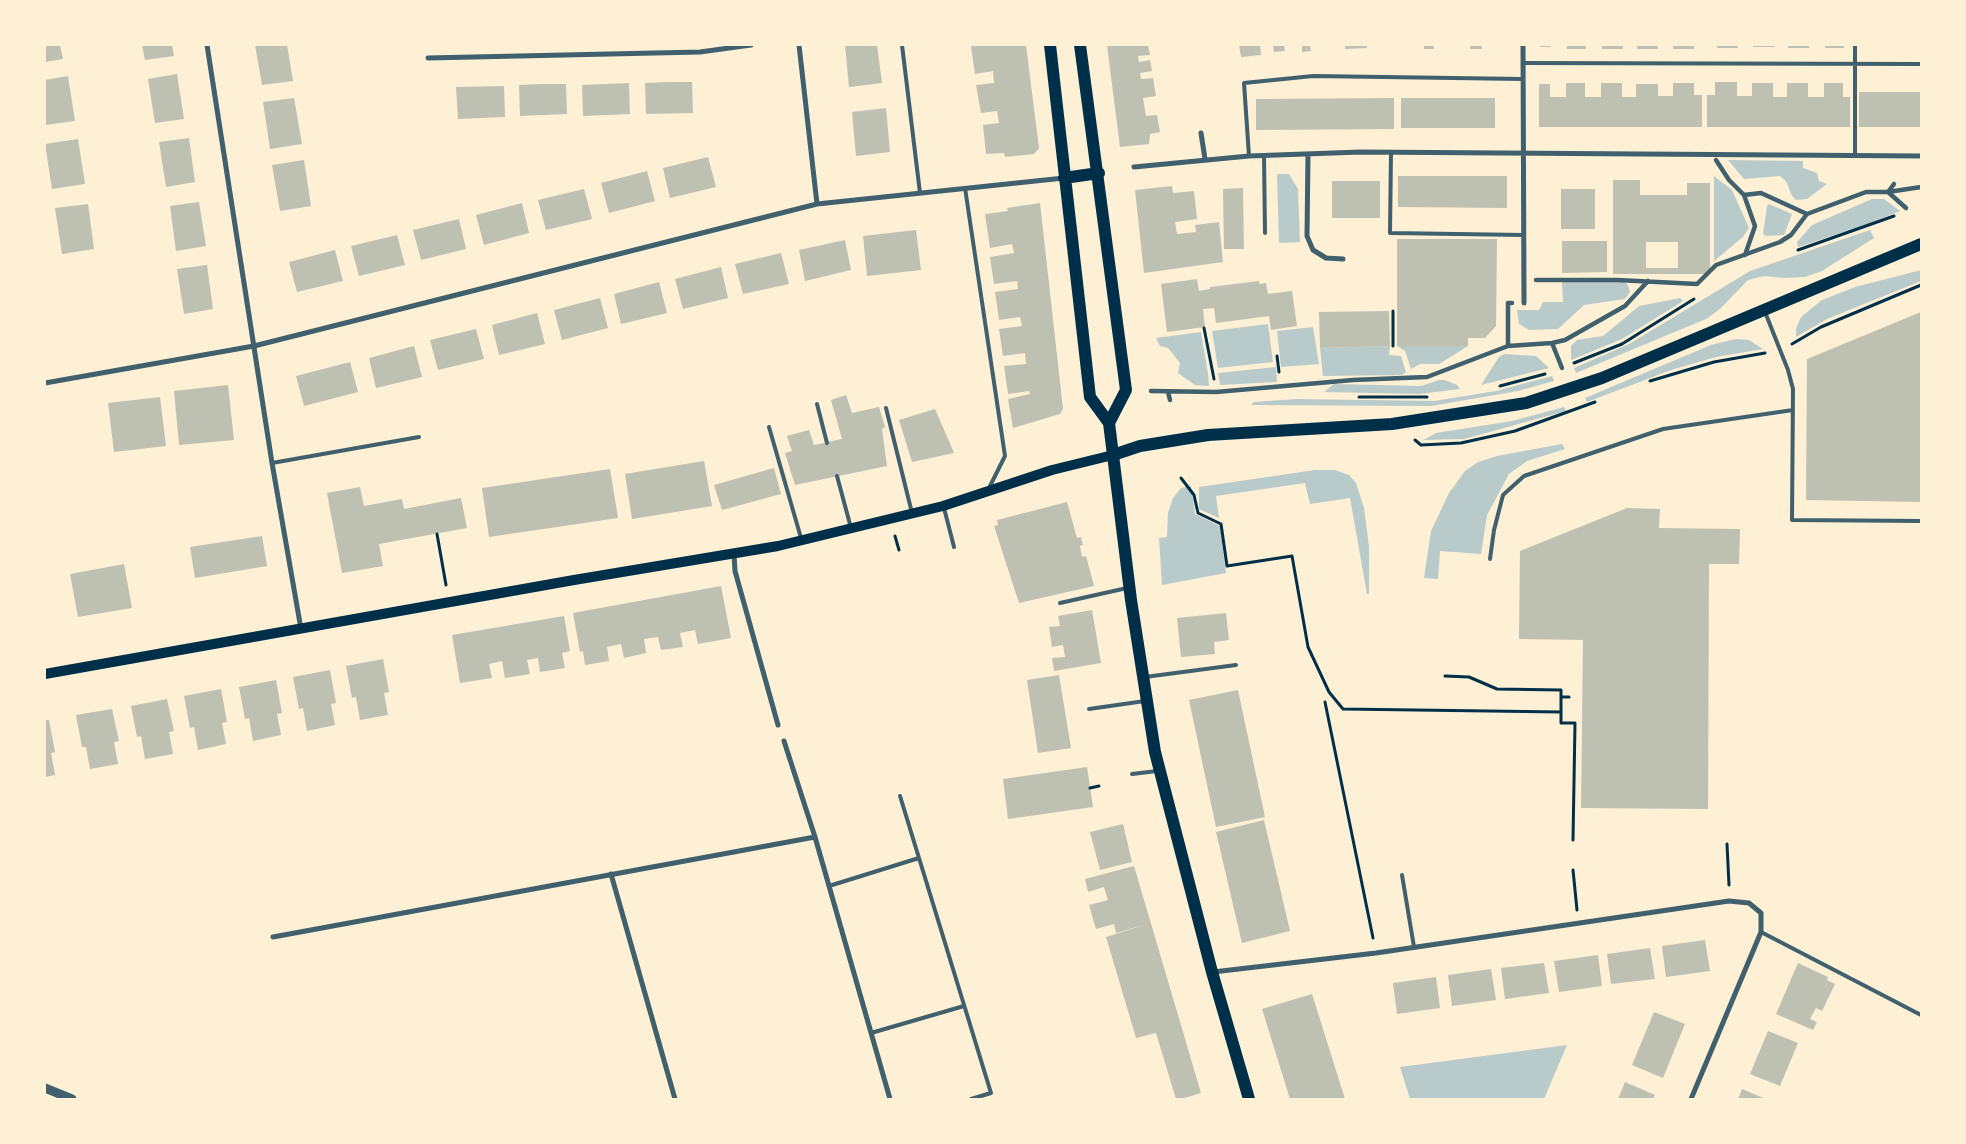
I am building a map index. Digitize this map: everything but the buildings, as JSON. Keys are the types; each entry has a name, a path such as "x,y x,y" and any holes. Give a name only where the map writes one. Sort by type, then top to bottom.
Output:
{"main road":[{"path":"1050,45 1090,397 1109,423 1129,588 1142,677 1159,770 1212,972 1249,1099"},
{"path":"1080,45 1099,173 1126,390 1109,423"},
{"path":"1064,178 1099,173"},
{"path":"45,674 734,555 943,506 1052,470 1113,455 1140,446 1208,434 1392,424 1526,403 1602,378 1921,244"}],"street":[{"path":"207,45 272,463 302,629"},
{"path":"428,58 700,52 750,45"},
{"path":"799,45 817,204"},
{"path":"1523,45 1524,303"},
{"path":"1201,132 1205,159"},
{"path":"1134,167 1248,156 1391,152 1921,156"},
{"path":"1308,154 1307,236 1313,250 1326,258 1343,259"},
{"path":"1716,160 1729,180 1744,195 1755,226 1745,255"},
{"path":"45,383 254,346 817,204 1064,178"},
{"path":"1888,192 1894,184"},
{"path":"1536,280 1648,281 1698,284 1716,265 1780,242 1791,236 1807,214 1866,192 1888,192 1921,187"},
{"path":"1888,192 1906,208"},
{"path":"1744,195 1761,193 1807,214"},
{"path":"1151,391 1216,392 1352,380 1427,377 1508,346 1552,343 1564,340 1625,306 1648,281"},
{"path":"1508,346 1508,303 1512,303"},
{"path":"1552,343 1562,368"},
{"path":"1168,392 1170,400"},
{"path":"734,555 735,571 778,725"},
{"path":"784,741 815,837 890,1099"},
{"path":"273,937 815,837"},
{"path":"611,874 675,1099"},
{"path":"1212,972 1376,953 1729,901 1749,903 1761,913 1763,921 1761,932 1691,1099"},
{"path":"45,1088 72,1099"}],"lane":[{"path":"902,45 920,193"},
{"path":"1855,45 1855,156"},
{"path":"1524,63 1921,64"},
{"path":"1248,156 1244,83 1314,76 1524,78"},
{"path":"1391,152 1390,233 1524,235"},
{"path":"1264,156 1265,233"},
{"path":"965,188 1004,456 987,492"},
{"path":"1764,310 1780,349 1793,389 1792,520 1921,522"},
{"path":"817,404 827,442"},
{"path":"886,408 912,513"},
{"path":"1490,559 1494,530 1503,495 1524,476 1663,429 1793,410"},
{"path":"769,427 802,540"},
{"path":"272,463 419,437"},
{"path":"837,476 851,528"},
{"path":"943,506 954,547"},
{"path":"1060,603 1129,588"},
{"path":"1142,677 1236,665"},
{"path":"1089,710 1147,701"},
{"path":"1132,774 1159,770"},
{"path":"900,796 991,1093 971,1099"},
{"path":"829,886 919,858"},
{"path":"1402,875 1414,947"},
{"path":"1761,932 1921,1015"},
{"path":"871,1033 964,1006"}],"path":[{"path":"1644,383 1707,364 1780,349 1801,339 1821,326 1921,285"},
{"path":"1392,311 1393,346"},
{"path":"1204,328 1216,392"},
{"path":"1392,424 1422,445 1460,443 1515,431 1599,401"},
{"path":"1181,478 1194,495 1198,513 1221,524 1227,566 1292,556 1308,647 1325,686 1343,709 1561,712"},
{"path":"437,534 449,603"},
{"path":"1445,676 1469,677 1496,689 1561,690 1561,723 1575,723 1573,840"},
{"path":"1561,697 1569,697"},
{"path":"1324,702 1376,953"},
{"path":"1090,788 1099,786"},
{"path":"1727,844 1729,901"},
{"path":"1573,870 1580,922"}],"shaded area":[{"path":"1728,160 1803,161 1803,168 1817,173 1819,181 1827,184 1807,199 1796,200 1792,196 1786,181 1780,176 1744,179"},
{"path":"1277,174 1289,174 1298,189 1300,242 1279,243"},
{"path":"1714,176 1732,190 1749,228 1743,237 1714,261"},
{"path":"1872,199 1884,199 1900,211 1865,225 1798,247 1797,242 1812,225"},
{"path":"1769,204 1792,214 1784,235 1766,236 1763,234 1767,206"},
{"path":"1870,230 1874,238 1822,271 1805,277 1784,278 1764,276 1748,280 1720,309 1706,319 1576,373 1574,368 1629,344 1750,271"},
{"path":"1921,270 1921,281 1827,319 1796,337 1796,329 1801,317 1822,300 1855,287"},
{"path":"1562,282 1624,282 1628,285 1630,292 1625,299 1584,305 1558,329 1529,330 1519,324 1517,310 1539,310 1543,302 1563,302"},
{"path":"1680,298 1683,301 1622,339 1571,360 1571,346 1577,340 1603,336 1639,306"},
{"path":"1268,324 1273,362 1218,368 1212,331"},
{"path":"1313,327 1319,364 1281,367 1277,331"},
{"path":"1201,332 1209,386 1195,385 1178,373 1180,363 1168,348 1160,346 1156,338"},
{"path":"1735,339 1749,340 1763,349 1716,357 1671,370 1587,402 1585,398 1711,345"},
{"path":"1390,346 1389,355 1401,356 1406,372 1402,375 1323,376 1320,348"},
{"path":"1397,346 1468,346 1439,364 1420,364 1411,369 1405,351"},
{"path":"1504,354 1536,356 1549,368 1481,385 1499,357"},
{"path":"1276,367 1277,382 1220,385 1218,373"},
{"path":"1552,376 1554,381 1518,391 1431,406 1251,405 1254,402 1296,399 1434,401 1496,391"},
{"path":"1445,380 1457,385 1460,389 1419,394 1324,392 1334,384 1421,386"},
{"path":"1564,407 1566,411 1464,439 1423,440 1436,433 1512,421"},
{"path":"1562,444 1565,449 1527,461 1509,474 1487,515 1481,554 1440,551 1438,579 1424,578 1431,531 1449,493 1465,471 1478,462 1497,456"},
{"path":"1315,470 1335,470 1349,475 1356,483 1364,508 1369,546 1369,594 1367,594 1350,498 1310,504 1305,483 1216,496 1219,518 1199,509 1199,487"},
{"path":"1191,486 1195,514 1220,526 1226,573 1162,585 1159,538 1167,537 1168,513 1173,498 1181,488"},
{"path":"1567,1045 1544,1099 1410,1099 1400,1067"}]}
